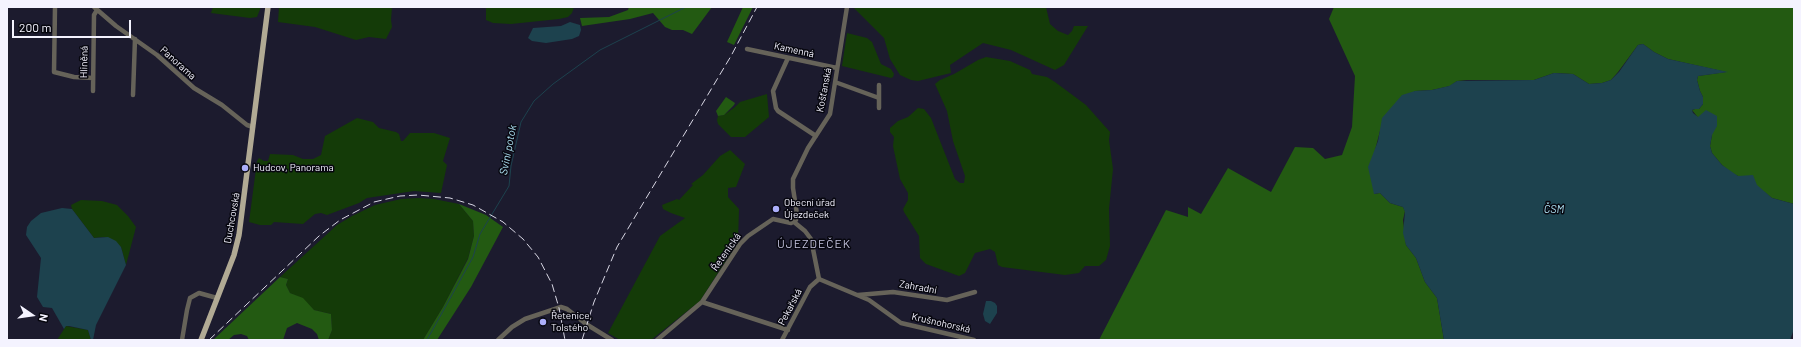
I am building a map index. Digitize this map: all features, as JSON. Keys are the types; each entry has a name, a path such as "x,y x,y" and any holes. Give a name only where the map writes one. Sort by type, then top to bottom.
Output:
{"main road":[{"name":"Duchcovská","path":"201,340 234,255 240,235 268,7"}],"street":[{"path":"55,7 54,72 74,78 93,78"},
{"name":"Košťanská","path":"794,222 797,214 793,188 794,176 830,114 847,7"},
{"name":"Hliněná","path":"93,91 95,8"},
{"name":"Panorama","path":"95,8 160,58 194,88 222,105 247,125 253,127"},
{"path":"133,95 135,39"},
{"name":"Kamenná","path":"747,49 837,68"},
{"path":"788,58 773,91 776,108 778,111 816,136"},
{"path":"835,82 879,98"},
{"path":"878,85 879,108"},
{"name":"Řetenická","path":"657,340 702,302 742,242 772,219 777,219 791,224 794,222"},
{"path":"794,222 806,231 812,239 819,279"},
{"name":"Krušnohorská","path":"819,279 869,300 901,323 974,340"},
{"name":"Pekařská","path":"782,340 810,287 819,279"},
{"name":"Zahradní","path":"858,295 893,292 947,300 975,292"},
{"path":"182,340 186,310 190,298 199,293 217,298"},
{"path":"702,302 788,330"},
{"path":"498,340 512,327 525,319 563,307 586,324 612,340"}],"green space":[{"path":"213,7 261,7 257,17 250,18 211,13"},
{"path":"279,7 392,7 392,27 386,39 369,37 356,40 315,27 278,22"},
{"path":"486,7 574,7 572,13 568,17 511,24 493,23 486,20"},
{"path":"629,7 712,7 692,34 683,30 672,30 665,27 653,13 630,19 582,26 580,18 609,17 628,10"},
{"path":"743,7 753,7 734,45 727,42"},
{"path":"853,7 1046,7 1050,24 1058,31 1068,35 1074,26 1088,26 1064,65 1055,70 1011,50 983,43 950,65 951,73 918,81 911,80 900,75 890,59 884,38"},
{"path":"1334,7 1794,7 1794,204 1772,198 1744,176 1738,176 1732,173 1722,165 1712,153 1710,146 1712,135 1692,110 1699,109 1703,104 1703,97 1697,80 1698,76 1726,72 1668,59 1654,52 1643,44 1638,45 1611,80 1602,83 1589,84 1573,74 1554,73 1534,80 1457,81 1450,86 1432,90 1415,91 1380,131 1374,154 1374,194 1380,193 1390,203 1403,207 1405,211 1403,220 1406,245 1416,258 1425,282 1437,298 1444,340 1099,340 1166,210 1188,217 1188,207 1201,214 1228,168 1271,192 1295,147 1313,148 1325,159 1342,155 1352,127 1355,76 1329,19"},
{"path":"847,33 867,38 872,42 881,64 891,69 894,74 893,77 891,78 842,66"},
{"path":"986,57 1010,61 1030,70 1032,74 1047,77 1086,105 1110,132 1109,140 1113,169 1109,209 1110,246 1106,260 1099,266 1085,266 1079,273 1065,275 1002,267 998,265 995,252 990,249 975,253 965,273 959,276 926,264 920,258 919,236 903,209 908,200 908,193 900,179 893,146 894,137 890,132 890,128 898,121 908,117 918,108 924,109 931,118 955,179 960,183 964,183 965,176 953,141 947,111 935,84"},
{"path":"767,94 769,117 745,137 731,137 718,124 718,116 724,115 740,102"},
{"path":"726,97 735,103 724,115 718,116 716,111"},
{"path":"357,118 373,122 379,128 396,132 399,134 401,141 403,141 410,133 434,133 450,138 443,161 447,165 441,193 414,191 367,198 359,203 327,215 321,213 315,214 303,224 274,222 271,225 260,225 249,222 257,161 259,158 264,161 268,161 270,154 293,155 303,159 313,159 321,155 325,136"},
{"path":"730,150 745,164 736,187 728,188 728,197 739,209 738,242 700,301 651,340 620,340 608,333 660,236 685,218 663,209 662,205 677,199 679,200 693,185 691,184 703,175 720,156"},
{"path":"401,199 434,199 459,204 473,221 474,236 468,258 443,307 423,340 328,340 332,330 331,314 314,310 299,297 290,293 286,285 288,279 280,277 337,225 352,216 375,205"},
{"path":"81,200 102,201 117,205 136,227 126,265 121,247 104,237 94,238 72,209 71,205"},
{"path":"459,204 486,215 503,227 471,287 437,340 423,340 443,307 468,259 474,236 473,221"},
{"path":"280,277 288,279 286,285 290,293 303,298 314,310 331,314 332,330 328,340 319,340 317,334 312,329 297,323 287,328 283,340 249,340 247,336 241,334 234,335 228,340 213,340"},
{"path":"66,326 88,330 91,340 57,340"}],"water":[{"path":"570,22 580,25 581,30 579,36 572,39 546,43 532,41 528,38 533,28 561,26"},
{"name":"ČSM","path":"1643,44 1654,52 1668,59 1728,72 1698,76 1697,80 1703,97 1703,104 1699,109 1692,110 1693,113 1698,117 1706,110 1717,116 1717,126 1712,135 1710,146 1712,153 1722,165 1738,176 1753,175 1757,185 1772,198 1794,204 1794,329 1790,340 1444,340 1437,298 1425,282 1416,258 1406,245 1403,233 1405,212 1403,207 1390,203 1380,193 1374,194 1368,167 1378,141 1382,118 1402,95 1415,91 1432,90 1449,86 1457,81 1534,80 1554,73 1573,74 1589,84 1602,83 1611,80 1619,72 1638,45"},
{"path":"62,208 72,209 94,238 108,237 116,241 121,247 126,265 96,325 93,340 91,340 88,330 69,326 66,326 64,329 52,308 43,307 37,297 41,258 26,235 27,227 31,221 41,213"},
{"path":"986,301 991,301 997,306 997,313 990,324 985,321 983,314"}],"waterway":[{"name":"Sviní potok","path":"427,340 473,257 480,234 509,186 511,166 521,122 534,101 553,84 600,50 686,7"}],"railway":[{"path":"582,340 594,302 617,247 731,56 757,7"},
{"path":"209,340 319,236 340,220 374,202 400,196 418,195 450,198 473,205 503,222 523,239 538,257 552,284 559,308 565,340"}],"place":[{"name":"Hudcov, Panorama","path":"245,168"},
{"name":"Obecní úřad Újezdeček","path":"776,209"},
{"name":"Řetenice, Tolstého","path":"543,322"}],"district":[{"name":"ÚJEZDEČEK","path":"814,244"}]}
